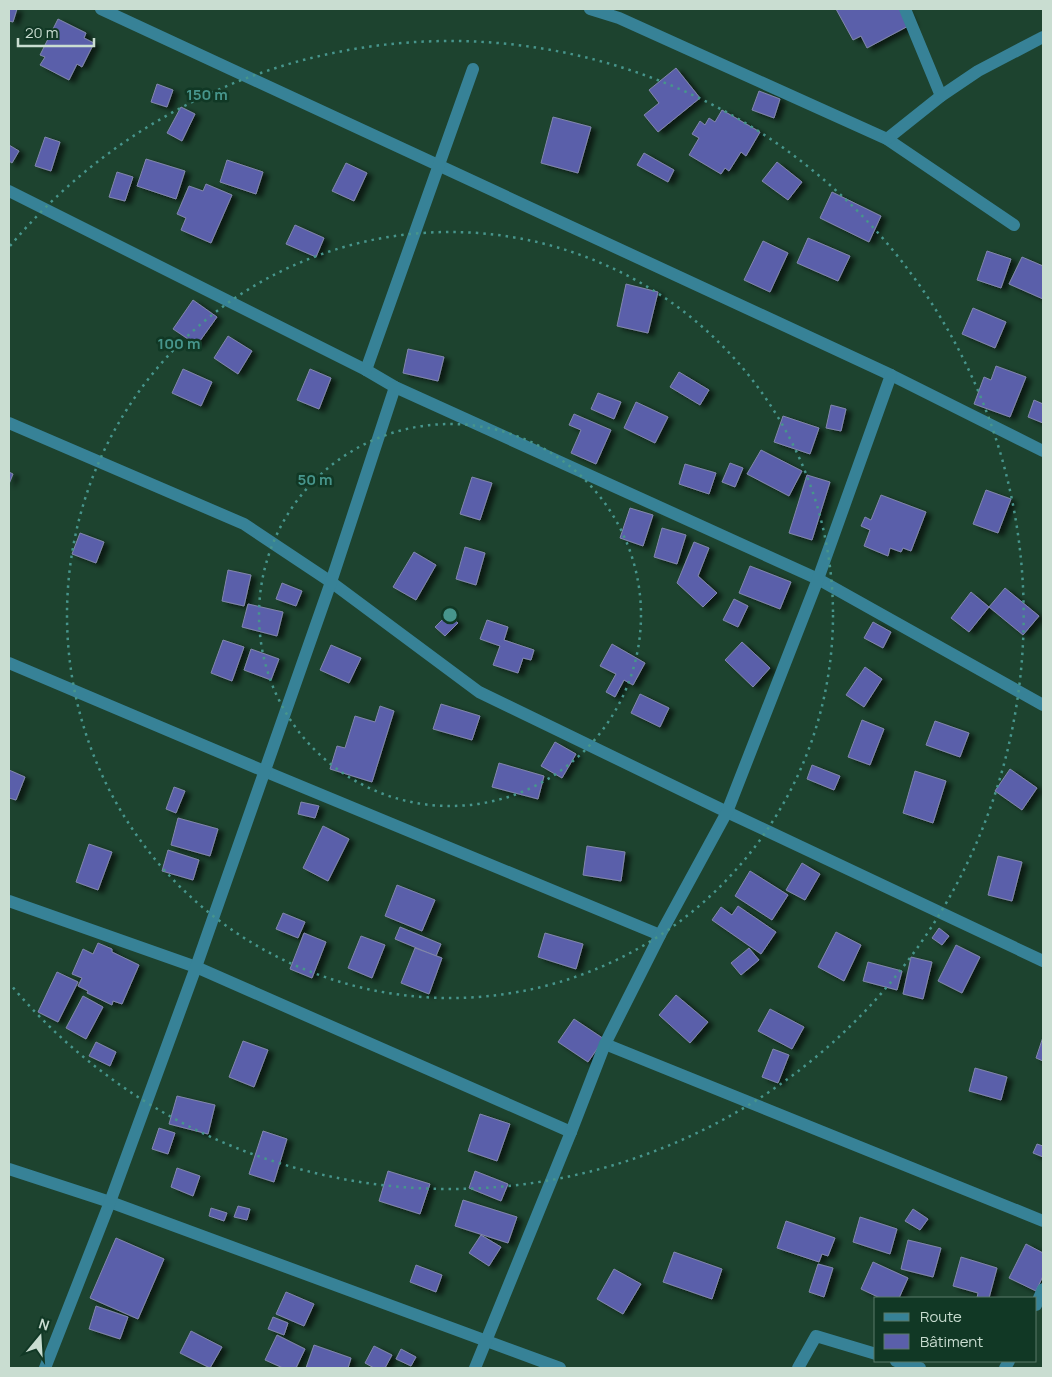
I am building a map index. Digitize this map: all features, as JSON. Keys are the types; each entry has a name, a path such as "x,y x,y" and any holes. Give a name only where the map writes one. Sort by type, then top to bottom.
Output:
{"street":[{"path":"101,9 891,375 1043,451"},
{"path":"590,9 619,18 887,138 1014,225"},
{"path":"904,9 941,96"},
{"path":"887,138 941,96 978,71 1043,37"},
{"path":"366,370 474,69"},
{"path":"9,191 395,386 818,579 1043,705"},
{"path":"475,1368 605,1044 660,935 727,812 818,579 891,375"},
{"path":"45,1368 110,1202 196,967 331,582 395,386"},
{"path":"9,423 244,524 331,582 479,692 727,812 1043,961"},
{"path":"9,663 660,935"},
{"path":"9,902 196,967 571,1132"},
{"path":"605,1044 1043,1221"},
{"path":"9,1169 110,1202 560,1368"},
{"path":"1037,1303 1043,1289"},
{"path":"798,1368 816,1336 874,1353"},
{"path":"899,1362 920,1368"}],"building":[{"path":"9,9 17,9 13,22 9,21"},
{"path":"836,9 904,9 912,24 867,48 861,36 853,40"},
{"path":"58,19 86,33 84,38 94,43 82,67 77,64 69,80 40,65 45,57 40,55"},
{"path":"676,68 700,98 658,132 644,115 659,103 649,90"},
{"path":"157,84 173,90 167,107 151,102"},
{"path":"759,91 780,99 774,118 752,110"},
{"path":"181,107 195,114 182,141 167,133"},
{"path":"722,110 760,132 746,156 741,152 729,171 725,168 721,174 689,155 699,138 692,134 700,121 705,125 709,118 715,122"},
{"path":"553,117 591,127 578,173 541,163"},
{"path":"45,137 60,142 51,171 35,166"},
{"path":"9,145 19,151 12,163 9,161"},
{"path":"644,153 674,170 668,182 637,165"},
{"path":"146,159 185,171 176,199 137,186"},
{"path":"227,160 263,172 256,194 220,182"},
{"path":"777,162 802,182 788,200 762,181"},
{"path":"346,163 367,173 354,201 332,191"},
{"path":"117,172 133,177 125,201 109,197"},
{"path":"206,184 232,195 211,243 181,230 186,218 177,214 189,186 203,191"},
{"path":"832,192 881,216 869,242 820,218"},
{"path":"295,225 324,238 316,257 286,244"},
{"path":"808,238 850,256 838,281 797,263"},
{"path":"763,241 788,253 770,292 744,280"},
{"path":"987,251 1011,259 1001,288 977,280"},
{"path":"1022,257 1043,266 1043,299 1009,284"},
{"path":"626,284 658,292 648,333 617,326"},
{"path":"193,300 217,317 197,345 173,329"},
{"path":"973,308 1006,322 995,348 962,334"},
{"path":"228,336 252,351 238,374 214,358"},
{"path":"408,349 444,357 438,381 403,373"},
{"path":"996,366 1026,377 1010,417 974,404 984,377 991,380"},
{"path":"183,369 212,382 201,406 172,393"},
{"path":"310,369 331,378 319,409 297,400"},
{"path":"679,372 709,390 700,405 670,387"},
{"path":"598,393 621,402 614,419 591,409"},
{"path":"1034,400 1043,404 1043,423 1028,417"},
{"path":"636,402 668,417 655,443 624,428"},
{"path":"831,405 846,409 841,431 826,428"},
{"path":"574,414 611,430 596,464 571,453 581,430 569,425"},
{"path":"783,416 819,428 810,454 774,442"},
{"path":"761,450 802,471 789,496 747,474"},
{"path":"730,463 743,468 735,487 722,482"},
{"path":"685,464 716,473 709,494 679,484"},
{"path":"9,472 13,474 9,484"},
{"path":"807,475 830,482 812,540 789,533"},
{"path":"472,477 492,483 480,520 460,514"},
{"path":"986,490 1011,499 998,533 973,524"},
{"path":"881,495 926,512 911,551 903,548 901,552 890,548 888,556 864,546 870,530 861,526 865,517 871,520"},
{"path":"630,508 653,515 643,546 620,538"},
{"path":"662,528 686,535 677,564 654,557"},
{"path":"80,533 104,542 96,563 72,554"},
{"path":"694,542 709,548 698,576 717,593 703,607 677,583"},
{"path":"465,547 485,553 476,585 456,579"},
{"path":"414,552 436,565 416,600 393,587"},
{"path":"750,566 791,582 780,609 739,593"},
{"path":"228,570 251,575 244,606 222,601"},
{"path":"282,583 302,591 296,606 276,599"},
{"path":"1005,588 1039,616 1023,635 989,607"},
{"path":"971,592 989,607 969,632 951,618"},
{"path":"734,599 748,606 738,627 723,620"},
{"path":"248,604 283,612 277,636 242,627"},
{"path":"448,614 458,623 445,636 435,627"},
{"path":"487,620 508,627 504,640 534,650 531,660 523,658 518,673 493,665 500,646 480,639"},
{"path":"873,622 891,632 883,648 864,638"},
{"path":"223,640 244,647 232,681 211,673"},
{"path":"742,642 770,668 753,687 725,660"},
{"path":"612,644 645,663 633,685 624,680 615,697 606,692 616,674 600,666"},
{"path":"331,645 361,658 349,683 320,670"},
{"path":"251,649 279,659 271,680 244,670"},
{"path":"865,667 882,679 864,707 846,695"},
{"path":"640,694 669,708 660,727 631,713"},
{"path":"441,704 480,716 472,740 433,729"},
{"path":"380,706 394,711 372,782 330,769 337,746 345,748 355,716 375,722"},
{"path":"862,720 884,729 870,765 848,757"},
{"path":"935,721 969,733 960,757 926,745"},
{"path":"555,742 576,754 562,778 541,766"},
{"path":"499,763 544,776 538,799 492,787"},
{"path":"812,765 840,776 834,790 807,779"},
{"path":"1010,769 1037,788 1022,810 995,791"},
{"path":"9,770 25,777 16,800 9,798"},
{"path":"915,771 946,781 933,823 903,813"},
{"path":"174,787 185,791 176,813 166,809"},
{"path":"301,802 319,806 315,818 298,814"},
{"path":"178,818 218,829 210,856 171,845"},
{"path":"323,826 349,839 328,881 303,868"},
{"path":"89,844 112,852 98,890 76,882"},
{"path":"587,846 625,852 621,881 583,875"},
{"path":"168,850 199,860 193,880 162,871"},
{"path":"998,856 1022,862 1012,901 988,895"},
{"path":"802,863 820,874 805,900 786,890"},
{"path":"750,871 788,895 772,920 735,896"},
{"path":"397,885 435,900 422,931 385,916"},
{"path":"738,906 776,932 761,954 712,920 721,907 732,915"},
{"path":"283,913 305,922 298,938 276,929"},
{"path":"400,927 441,944 436,956 395,939"},
{"path":"939,928 949,936 942,945 932,938"},
{"path":"836,932 861,945 844,981 818,967"},
{"path":"304,933 326,942 312,978 290,969"},
{"path":"545,933 583,944 576,969 538,957"},
{"path":"361,936 385,945 372,978 348,968"},
{"path":"98,943 139,965 122,1004 113,1001 112,1005 87,993 88,991 78,986 82,978 72,974 83,949 93,954"},
{"path":"956,945 980,957 962,993 938,981"},
{"path":"415,948 442,958 429,994 401,983"},
{"path":"749,948 759,960 741,975 731,963"},
{"path":"911,957 932,962 923,999 903,994"},
{"path":"868,962 902,971 897,990 863,981"},
{"path":"57,972 78,982 58,1022 38,1012"},
{"path":"676,995 708,1022 690,1043 659,1015"},
{"path":"83,996 103,1007 86,1039 66,1028"},
{"path":"770,1009 804,1027 792,1049 758,1031"},
{"path":"574,1019 604,1039 588,1062 558,1042"},
{"path":"1043,1037 1043,1061 1036,1058"},
{"path":"243,1041 268,1050 254,1087 229,1077"},
{"path":"96,1042 116,1052 110,1066 89,1056"},
{"path":"773,1049 789,1055 778,1083 762,1077"},
{"path":"975,1068 1007,1077 1001,1100 969,1091"},
{"path":"177,1096 215,1105 208,1134 169,1124"},
{"path":"480,1114 510,1124 497,1161 468,1151"},
{"path":"159,1128 175,1133 168,1154 152,1149"},
{"path":"263,1131 287,1139 274,1182 249,1174"},
{"path":"1037,1144 1043,1146 1043,1157 1033,1153"},
{"path":"177,1168 200,1176 193,1196 171,1187"},
{"path":"388,1171 430,1184 420,1214 379,1201"},
{"path":"475,1171 508,1184 501,1201 469,1188"},
{"path":"463,1200 517,1217 508,1243 455,1226"},
{"path":"238,1206 250,1209 247,1220 234,1217"},
{"path":"211,1208 227,1213 224,1221 209,1216"},
{"path":"913,1209 928,1219 920,1230 905,1221"},
{"path":"860,1217 897,1229 890,1254 853,1242"},
{"path":"786,1221 835,1238 828,1256 822,1254 819,1262 777,1248"},
{"path":"481,1235 501,1247 489,1266 469,1253"},
{"path":"116,1238 164,1259 138,1319 90,1298"},
{"path":"908,1240 941,1248 933,1277 901,1269"},
{"path":"1026,1244 1043,1253 1043,1276 1036,1291 1009,1278"},
{"path":"674,1252 722,1269 712,1299 663,1282"},
{"path":"961,1257 997,1268 989,1297 977,1297 978,1293 953,1286"},
{"path":"873,1262 908,1278 899,1297 878,1297 861,1289"},
{"path":"818,1264 833,1268 824,1297 809,1292"},
{"path":"416,1265 442,1275 436,1292 410,1282"},
{"path":"614,1269 641,1284 623,1314 597,1299"},
{"path":"286,1292 314,1304 304,1326 276,1314"},
{"path":"96,1306 128,1317 120,1339 89,1329"},
{"path":"273,1317 288,1323 284,1335 268,1329"},
{"path":"191,1331 222,1347 210,1368 180,1353"},
{"path":"277,1335 305,1349 296,1368 283,1368 265,1360"},
{"path":"314,1345 351,1358 348,1368 306,1368"},
{"path":"374,1346 392,1355 385,1368 374,1368 365,1363"},
{"path":"401,1349 416,1357 411,1366 396,1359"}]}
